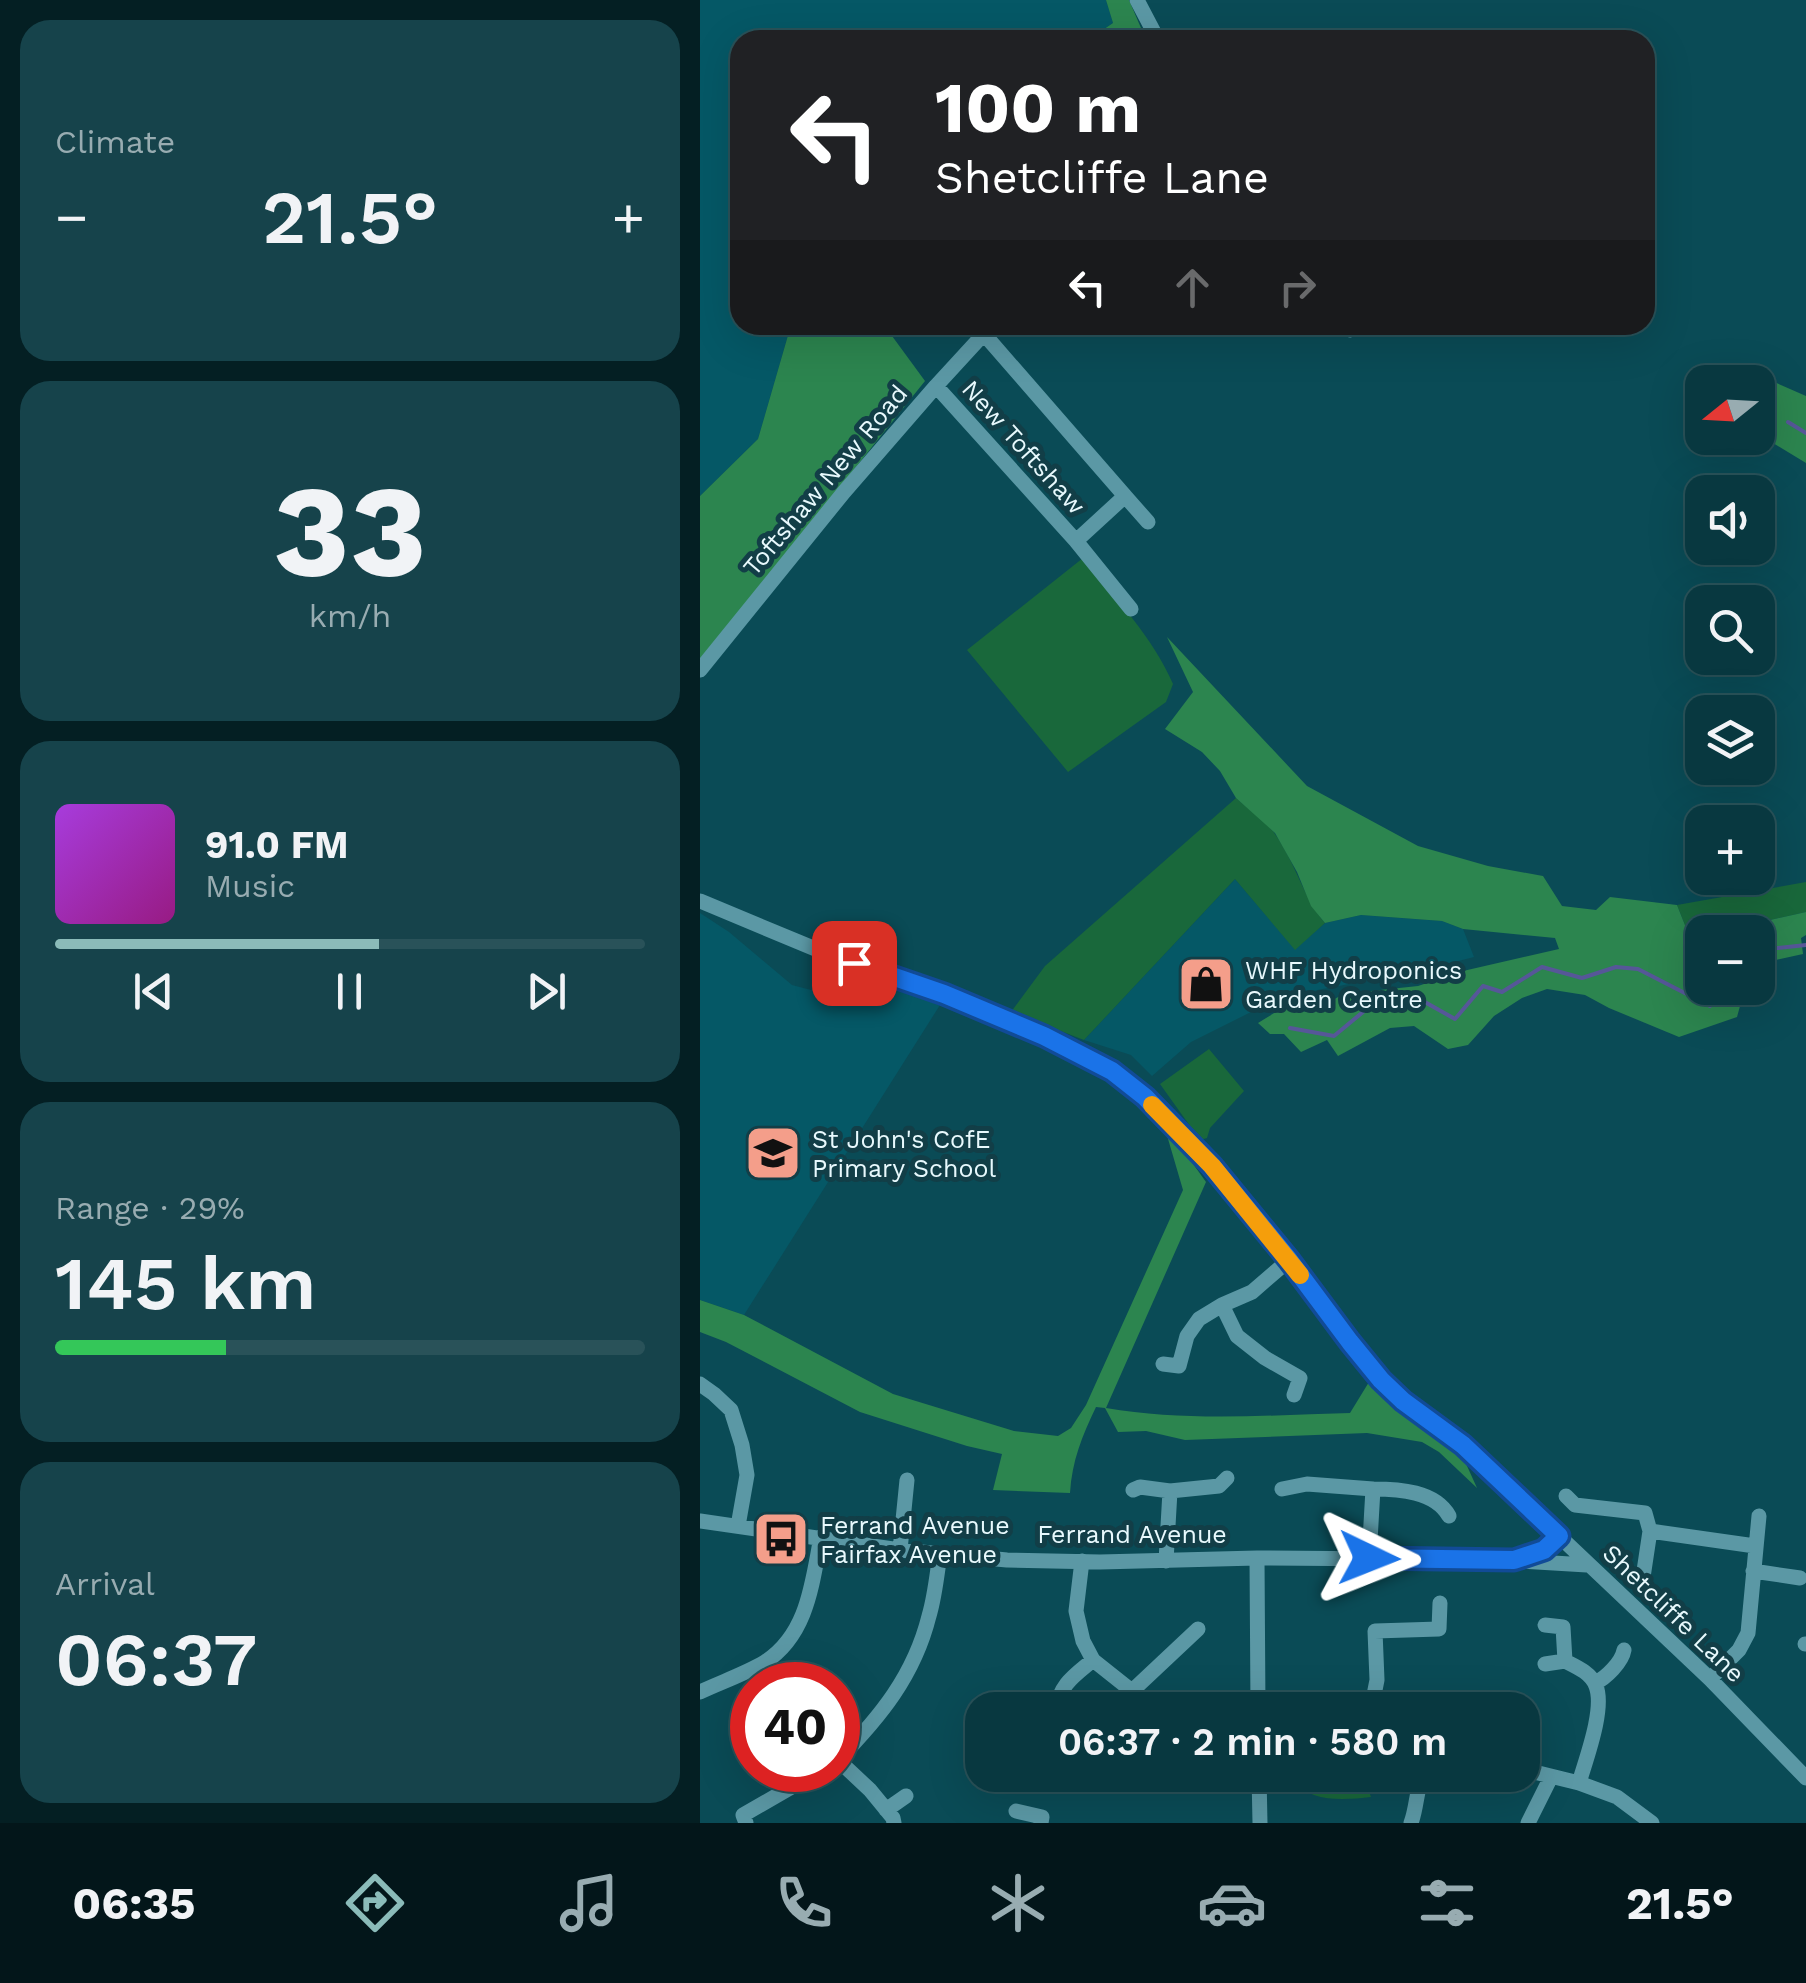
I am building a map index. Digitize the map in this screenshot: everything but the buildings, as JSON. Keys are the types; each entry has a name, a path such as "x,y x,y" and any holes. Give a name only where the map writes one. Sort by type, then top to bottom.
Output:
{"street":[{"path":"1137,0 1153,30"},
{"name":"Toftshaw New Road","path":"700,670 844,492 983,335"},
{"name":"New Toftshaw","path":"992,335 1148,522"},
{"name":"New Toftshaw","path":"936,386 1132,609"},
{"name":"New Toftshaw","path":"1076,541 1125,496"},
{"name":"Shetcliffe Lane","path":"700,901 1044,1036 1112,1071 1145,1097 1212,1166 1381,1380 1463,1445 1710,1679 1806,1778"},
{"path":"1163,1364 1179,1366 1187,1336 1199,1319 1252,1292 1289,1260"},
{"path":"1222,1305 1237,1336 1264,1358 1305,1372 1294,1396"},
{"path":"700,1384 731,1410 742,1445 747,1475 738,1526"},
{"path":"900,1550 907,1480"},
{"path":"1282,1489 1308,1480 1414,1493 1448,1506"},
{"path":"1136,1486 1170,1491 1225,1487"},
{"path":"1369,1558 1373,1488"},
{"path":"1166,1560 1170,1491"},
{"path":"1566,1496 1576,1505 1646,1508 1650,1531 1642,1584 1665,1606"},
{"path":"1710,1679 1739,1650 1748,1633 1759,1516"},
{"name":"Ferrand Avenue","path":"700,1521 900,1550 1007,1560 1514,1560 1544,1550 1559,1536"},
{"path":"1650,1531 1755,1546"},
{"path":"700,1692 765,1662 787,1643 808,1607 821,1537"},
{"path":"860,1737 901,1687 929,1617 940,1554"},
{"path":"1256,1558 1258,1692"},
{"path":"1514,1560 1587,1565"},
{"path":"1082,1561 1076,1611 1083,1640 1093,1660 1132,1692 1198,1629"},
{"path":"1753,1571 1800,1578"},
{"path":"1355,1630 1444,1632 1440,1603"},
{"path":"1544,1625 1566,1624 1565,1661"},
{"path":"1375,1631 1375,1692"},
{"path":"1595,1683 1626,1654"},
{"path":"1060,1692 1093,1660"},
{"path":"1545,1664 1565,1661 1580,1668 1595,1683 1596,1720 1580,1782"},
{"path":"1540,1774 1580,1782 1617,1798 1652,1823"},
{"path":"1528,1823 1551,1777"},
{"path":"860,1781 890,1817 906,1796"},
{"path":"734,1798 744,1819 786,1792"},
{"path":"1259,1792 1260,1823"},
{"path":"1411,1823 1416,1792"},
{"path":"1016,1811 1060,1823"}],"shaded area":[{"path":"700,0 1106,0 1113,23 1103,30 730,30 730,335 788,335 758,439 700,496"},
{"name":"WHF Hydroponics Garden Centre","path":"1235,879 1295,949 1325,923 1361,915 1442,921 1463,929 1474,957 1307,992 1303,986 1191,1042 1152,1076 1131,1055 1084,1040"},
{"name":"St John's CofE Primary School","path":"700,913 792,985 811,990 842,967 940,1005 744,1315 700,1300"}],"green space":[{"path":"1106,0 1129,0 1141,28 1103,30 1113,23"},
{"path":"788,335 891,335 925,381 700,661 700,496 758,439"},
{"path":"1775,382 1806,396 1806,463 1775,444"},
{"path":"1083,558 1144,634 1173,684 1166,702 1068,772 967,650"},
{"path":"1167,637 1307,786 1418,846 1488,866 1543,876 1562,906 1596,910 1610,897 1677,905 1685,925 1685,1005 1740,1005 1737,1017 1679,1037 1585,995 1547,989 1522,998 1494,1016 1468,1045 1448,1049 1414,1026 1390,1028 1338,1056 1327,1040 1301,1052 1284,1034 1270,1034 1258,1023 1284,1007 1312,1013 1343,994 1418,986 1463,971 1559,949 1555,938 1463,929 1442,921 1361,915 1325,923 1311,906 1275,833 1236,798 1220,771 1202,752 1165,729 1193,692"},
{"path":"1236,798 1273,832 1325,923 1295,950 1235,879 1084,1040 1011,1012 1045,966"},
{"path":"1806,882 1806,912 1775,919 1775,915 1685,915 1685,925 1677,905 1733,895 1775,895 1775,888"},
{"path":"1806,912 1806,935 1801,938 1803,954 1775,960 1775,919"},
{"path":"1209,1049 1244,1091 1210,1128 1207,1138 1200,1140 1160,1084"},
{"path":"1166,1132 1206,1182 1106,1408 1197,1416 1350,1413 1369,1382 1463,1457 1477,1488 1439,1452 1422,1442 1367,1433 1185,1440 1146,1431 1118,1432 1105,1408 1096,1407 1078,1449 1070,1493 993,1490 1002,1454 860,1412 700,1332 700,1300 744,1315 893,1394 1014,1431 1058,1436 1071,1428 1086,1405 1183,1190"},
{"path":"1308,1792 1369,1792 1371,1797 1342,1799"}],"waterway":[{"path":"1788,422 1806,433"},
{"path":"1775,948 1806,945"},
{"path":"1290,1028 1334,1036 1369,1007 1423,1001 1455,1019 1483,986 1502,992 1542,967 1582,978 1616,967 1638,969 1685,993"}],"slow traffic":[{"path":"1152,1105 1212,1166 1300,1275"}],"place":[{"name":"WHF Hydroponics Garden Centre","path":"1206,984"},
{"name":"St John's CofE Primary School","path":"773,1153"},
{"name":"Ferrand Avenue Fairfax Avenue","path":"781,1539"}],"route":[{"path":"854,963 944,994 1044,1036 1112,1071 1145,1097 1212,1166 1381,1380 1463,1445 1559,1536 1544,1550 1514,1560 1369,1558"}]}
